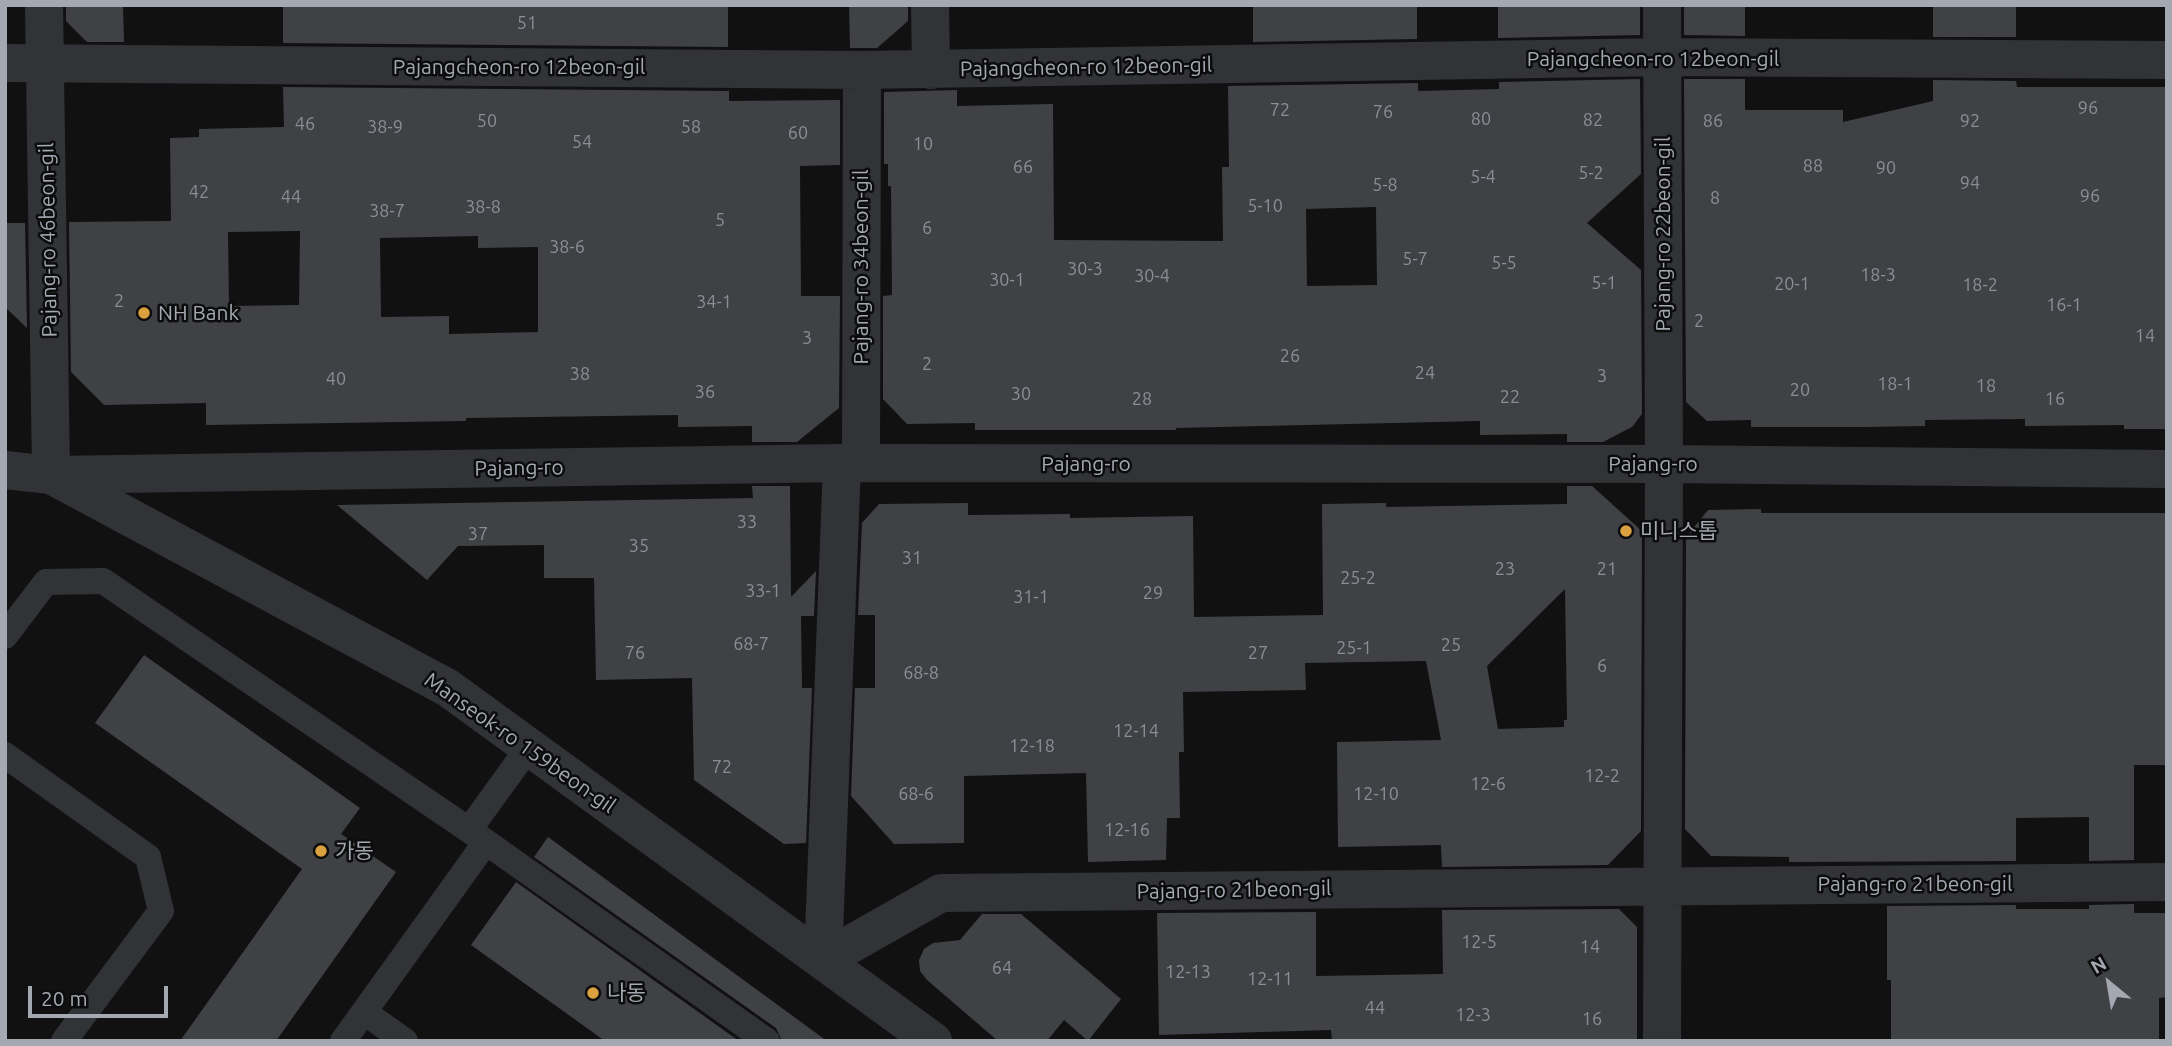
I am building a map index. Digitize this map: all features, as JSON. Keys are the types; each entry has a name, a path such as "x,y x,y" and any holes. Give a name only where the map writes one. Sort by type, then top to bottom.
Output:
{"street":[{"name":"Pajang-ro 46beon-gil","path":"44,5 51,475"},
{"path":"930,5 932,69"},
{"name":"Pajang-ro 22beon-gil","path":"1662,5 1664,464"},
{"name":"Pajangcheon-ro 12beon-gil","path":"5,63 862,70 1662,57 2167,60"},
{"name":"Pajang-ro 34beon-gil","path":"852,463 862,70"},
{"path":"822,960 852,463"},
{"name":"Pajang-ro","path":"5,470 51,475 852,463 1664,464 2167,469"},
{"path":"1662,1041 1664,464"},
{"name":"Manseok-ro 159beon-gil","path":"51,475 448,688 933,1041"},
{"name":"Pajang-ro 21beon-gil","path":"822,960 941,893 2167,882"}],"lane":[{"path":"5,636 46,582 103,581 478,836 767,1041"},
{"path":"343,1041 478,836 529,747"},
{"path":"5,755 148,857 161,911 64,1041"},
{"path":"364,1012 405,1041"}],"building":[{"path":"66,5 123,5 124,42 87,42 66,21"},
{"path":"283,5 728,5 728,47 283,43"},
{"path":"849,5 908,5 908,21 877,48 850,48"},
{"path":"1253,5 1417,5 1417,39 1253,42"},
{"path":"1498,5 1640,5 1640,35 1498,38"},
{"path":"1684,5 1745,5 1745,36 1684,35"},
{"path":"1933,5 2016,5 2016,37 1933,37"},
{"path":"1640,79 1641,174 1587,223 1641,270 1642,414 1632,427 1603,442 1567,442 1567,434 1480,435 1480,421 1176,430 975,430 975,423 907,424 883,399 883,296 892,295 891,186 888,186 888,164 884,164 884,92 957,90 957,106 1053,104 1054,240 1223,241 1222,167 1229,167 1228,86 1418,83 1418,91 1499,89 1499,82","holes":["1376,207 1377,285 1307,286 1306,209"]},
{"path":"1684,79 1745,79 1745,110 1843,110 1843,122 1933,101 1933,80 2016,81 2017,87 2167,87 2167,429 2124,429 2124,425 2025,426 2025,419 1925,420 1925,426 1864,427 1751,427 1751,420 1707,421 1686,402"},
{"path":"283,87 729,91 729,101 840,100 840,165 800,166 801,296 840,296 839,408 797,442 752,442 752,426 678,427 678,415 206,425 206,403 104,405 71,372 69,222 171,221 170,138 199,137 199,129 284,127","holes":["300,231 299,305 229,306 228,232","478,236 478,248 538,247 538,332 449,334 449,316 381,317 380,238"]},
{"path":"5,223 25,223 27,328 5,307"},
{"path":"752,486 790,486 791,597 816,571 814,616 801,616 802,688 812,688 806,843 784,844 694,780 692,678 596,680 594,578 544,578 544,545 458,546 427,580 337,505 753,498"},
{"path":"1567,486 1592,486 1642,531 1641,831 1608,865 1442,867 1441,845 1338,847 1337,742 1441,740 1426,661 1305,663 1306,690 1183,692 1184,752 1179,752 1180,818 1167,818 1166,860 1088,862 1086,773 964,776 964,843 894,844 851,796 855,688 875,688 875,615 858,615 862,523 879,504 968,503 968,515 1070,514 1070,518 1193,516 1194,617 1323,615 1322,504 1386,503 1386,507 1567,504","holes":["1565,589 1567,720 1564,720 1564,727 1498,729 1487,666"]},
{"path":"1761,509 1761,513 2167,513 2167,765 2134,765 2134,860 2089,861 2089,817 2016,818 2016,861 1789,862 1789,857 1711,856 1685,829 1686,537 1708,510"},
{"name":"가동","path":"144,655 360,808 341,834 396,872 276,1041 180,1041 302,869 95,723"},
{"path":"548,837 827,1041 782,1041 776,1028 534,857"},
{"name":"나동","path":"516,882 739,1041 605,1041 471,945"},
{"path":"2134,904 2134,913 2167,913 2167,997 2159,998 2159,1041 1891,1041 1891,980 1887,980 1887,906 2016,905 2016,909 2089,909 2089,905"},
{"path":"1619,909 1637,927 1637,1041 1332,1041 1331,1030 1159,1035 1157,913 1316,912 1316,976 1443,974 1442,910"},
{"path":"982,914 1021,914 1121,999 1088,1041 1064,1020 1047,1041 998,1041 927,980 920,971 919,960 924,949 933,943 960,940"}],"place":[{"name":"NH Bank","path":"144,313"},
{"name":"미니스톱","path":"1626,531"},
{"name":"가동","path":"321,851"},
{"name":"나동","path":"593,993"}]}
